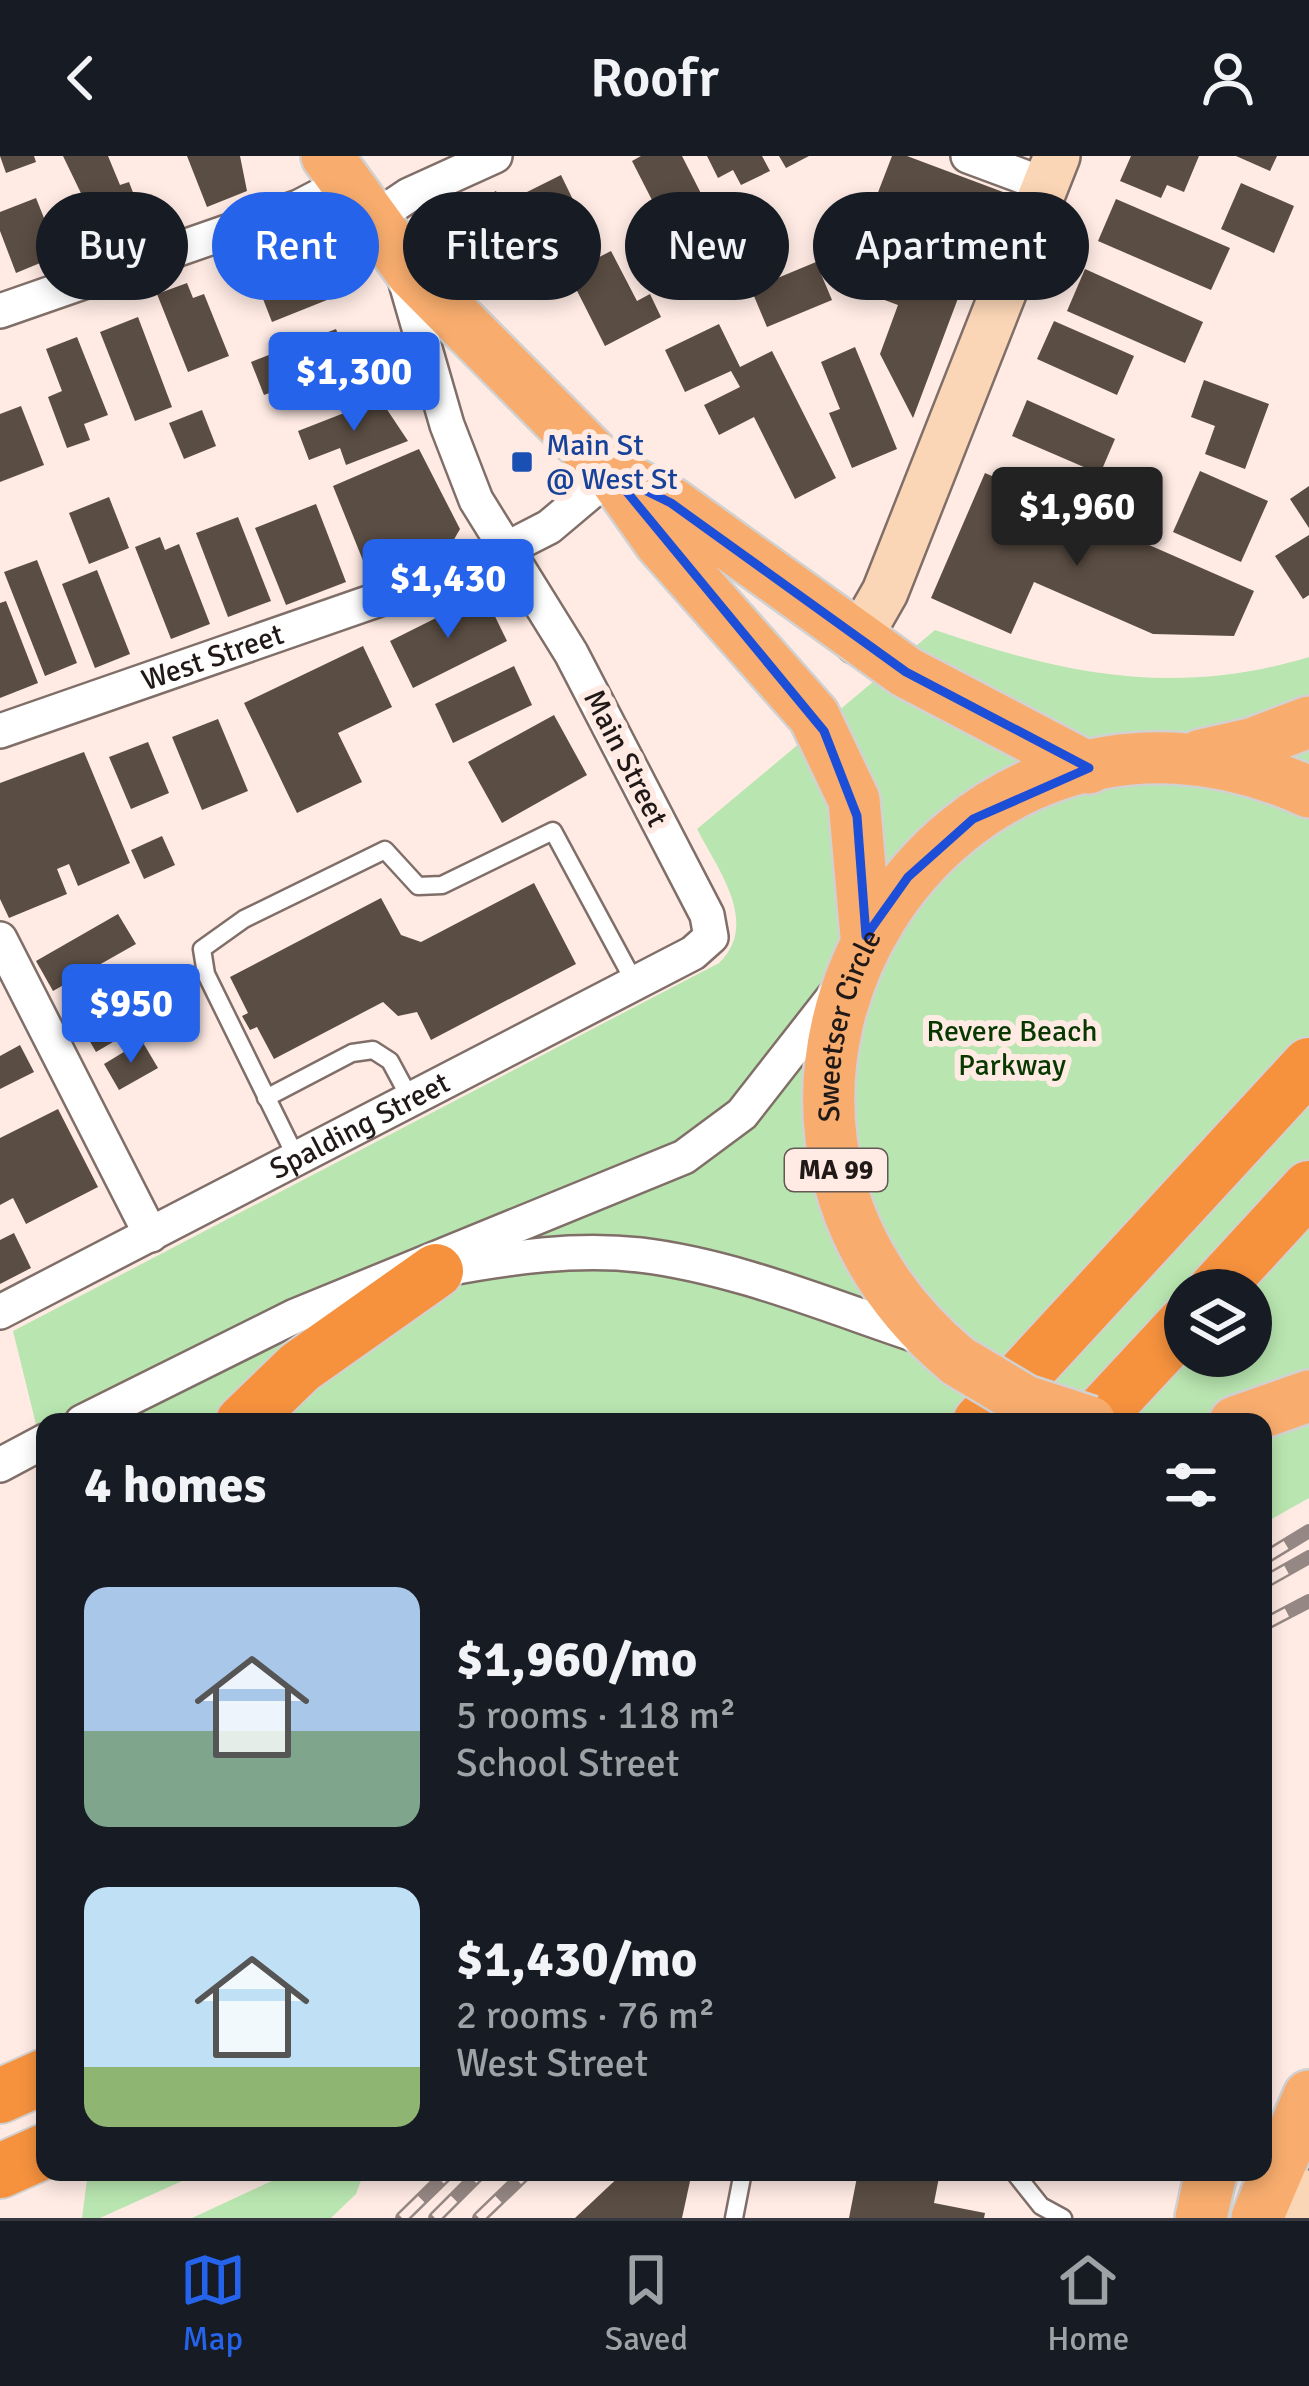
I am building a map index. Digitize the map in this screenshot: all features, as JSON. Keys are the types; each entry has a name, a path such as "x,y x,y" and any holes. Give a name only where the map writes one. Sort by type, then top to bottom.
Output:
{"highway":[{"path":"988,1413 1309,1065"},
{"path":"1234,1269 1309,1188"},
{"path":"252,1413 300,1367 436,1271"},
{"path":"1100,1413 1164,1345"},
{"path":"0,2096 36,2080"},
{"path":"0,2171 36,2155"}],"main road":[{"path":"857,640 885,592 1051,171"},
{"path":"379,223 612,474 660,542 824,731 849,787 860,831 858,955"},
{"path":"612,474 671,503 922,682 1089,768"},
{"name":"MA 99","path":"1148,760 1233,750 1309,722"},
{"name":"Sweetser Circle","path":"1063,1413 1025,1401 946,1351 876,1270 850,1219 833,1161 829,1056 858,955 908,877 961,828 1020,791 1089,768 1148,760 1223,765 1309,792"},
{"name":"MA 99","path":"946,1351 1017,1413"},
{"path":"1261,1413 1309,1396"},
{"path":"1257,2218 1309,2096"},
{"path":"1201,2218 1209,2181"},
{"path":"1304,2218 1309,2193"}],"street":[{"path":"379,201 409,195 495,156"},
{"path":"968,156 1051,171"},
{"path":"0,311 212,237"},
{"name":"Main Street","path":"379,251 459,461 571,653 712,932"},
{"name":"West Street","path":"0,731 507,550 560,520 612,474"},
{"name":"Spalding Street","path":"0,1312 699,950 712,932"},
{"path":"0,940 151,1235"},
{"path":"99,1413 351,1292 649,1174 700,1147 730,1126 769,1084 858,955"},
{"path":"351,1292 436,1271 567,1253 644,1256 716,1271 946,1351"},
{"path":"0,1465 36,1446"}],"lane":[{"path":"297,1159 206,974 202,950 244,920 385,850 418,886 442,885 553,831 635,983"},
{"path":"266,1098 352,1054 374,1050 390,1061 411,1100"},
{"path":"734,2218 741,2181"},
{"path":"1021,2181 1042,2206 1063,2218"}],"highlighted area":[{"path":"612,474 671,503 906,672 1089,768 973,819 908,877 866,936 857,816 824,731"}],"green space":[{"name":"Revere Beach Parkway","path":"935,630 1029,659 1120,675 1212,676 1309,657 1309,1498 1272,1519 1272,1413 36,1413 36,1424 13,1331 719,963 736,931 731,896 697,829"},
{"path":"87,2181 182,2181 100,2218 82,2218"},
{"path":"272,2181 361,2181 356,2194 331,2218 192,2218"}],"building":[{"path":"0,156 34,156 36,162 6,173"},
{"path":"63,156 108,156 120,185 129,182 133,192 80,192"},
{"path":"187,156 240,156 247,191 212,192 212,205 207,207"},
{"path":"641,156 682,156 700,192 648,192 632,161"},
{"path":"707,156 762,156 770,171 741,185 733,170 718,178"},
{"path":"779,156 809,156 786,168"},
{"path":"892,156 907,156 1003,192 878,192"},
{"path":"1131,156 1199,156 1184,192 1167,185 1161,198 1120,181"},
{"path":"1236,156 1277,156 1270,171"},
{"path":"561,175 569,192 527,192"},
{"path":"1241,183 1294,206 1274,253 1221,229"},
{"path":"36,198 36,265 16,273 0,231 0,212"},
{"path":"1116,199 1230,248 1211,290 1098,241"},
{"path":"611,251 625,278 625,300 653,300 661,317 605,346 582,300 601,300 601,256"},
{"path":"813,263 813,300 832,300 767,327 756,300 789,300 789,273"},
{"path":"1089,271 1203,322 1185,363 1067,311 1072,300 1089,300"},
{"path":"188,286 193,298 204,294 229,356 188,372 159,300 188,300"},
{"path":"263,300 327,300 272,322"},
{"path":"885,300 957,300 913,418 880,354 898,305"},
{"path":"138,317 172,407 135,421 100,332"},
{"path":"1054,321 1134,356 1117,395 1037,359"},
{"path":"719,324 740,367 772,351 836,478 795,499 754,417 719,435 704,405 740,387 731,371 685,392 665,350"},
{"path":"336,329 349,363 264,395 251,362"},
{"path":"77,337 108,415 84,424 90,440 67,448 48,397 62,391 46,349"},
{"path":"855,347 897,449 852,468 829,413 840,409 821,362"},
{"path":"1204,380 1269,404 1245,469 1205,454 1215,426 1191,417"},
{"path":"380,399 408,441 346,465 340,448 309,460 298,431"},
{"path":"1027,400 1115,439 1100,474 1012,436"},
{"path":"21,406 44,465 0,482 0,414"},
{"path":"202,410 216,446 184,459 169,423"},
{"path":"419,449 460,529 452,543 368,573 333,486"},
{"path":"1200,471 1268,501 1241,562 1173,532"},
{"path":"985,473 1254,591 1234,636 1153,634 1034,582 1011,634 931,598"},
{"path":"1309,486 1309,528 1290,499"},
{"path":"109,497 129,548 89,564 69,513"},
{"path":"316,504 346,582 286,605 255,528"},
{"path":"238,517 271,601 228,617 196,533"},
{"path":"1309,535 1309,595 1303,599 1275,556"},
{"path":"160,537 165,550 179,544 210,624 171,639 135,547"},
{"path":"37,560 77,663 45,676 4,572"},
{"path":"97,570 130,654 95,668 62,584"},
{"path":"484,594 507,641 413,688 390,641"},
{"path":"6,601 38,683 0,698 0,603"},
{"path":"363,646 392,707 338,733 362,782 297,813 244,703"},
{"path":"514,666 532,705 453,743 435,704"},
{"path":"554,715 587,775 502,823 468,762"},
{"path":"218,719 248,791 202,810 172,737"},
{"path":"148,742 169,793 131,809 109,757"},
{"path":"84,752 130,863 78,886 69,864 57,869 67,894 9,918 0,899 0,783"},
{"path":"162,836 175,865 144,879 131,850"},
{"path":"534,883 576,964 431,1040 417,1012 398,1016 383,1002 274,1059 257,1027 250,1030 242,1016 248,1013 230,977 381,898 401,935 421,942"},
{"path":"118,914 136,944 53,991 36,961"},
{"path":"146,979 164,1012 96,1052 77,1019"},
{"path":"142,1041 158,1068 119,1090 104,1064"},
{"path":"20,1045 34,1072 0,1089 0,1056"},
{"path":"58,1109 98,1187 26,1224 13,1198 0,1205 0,1138"},
{"path":"14,1233 31,1268 0,1284 0,1240"},
{"path":"614,2181 690,2181 682,2218 575,2218"},
{"path":"856,2181 938,2181 934,2203 985,2213 984,2218 849,2218"}],"railway":[{"path":"1272,1554 1309,1531"},
{"path":"1272,1578 1309,1557"},
{"path":"1272,1620 1309,1601"},
{"path":"402,2218 440,2181"},
{"path":"435,2218 472,2181"},
{"path":"479,2218 518,2181"}],"place":[{"name":"Main St @ West St","path":"522,462"}]}
